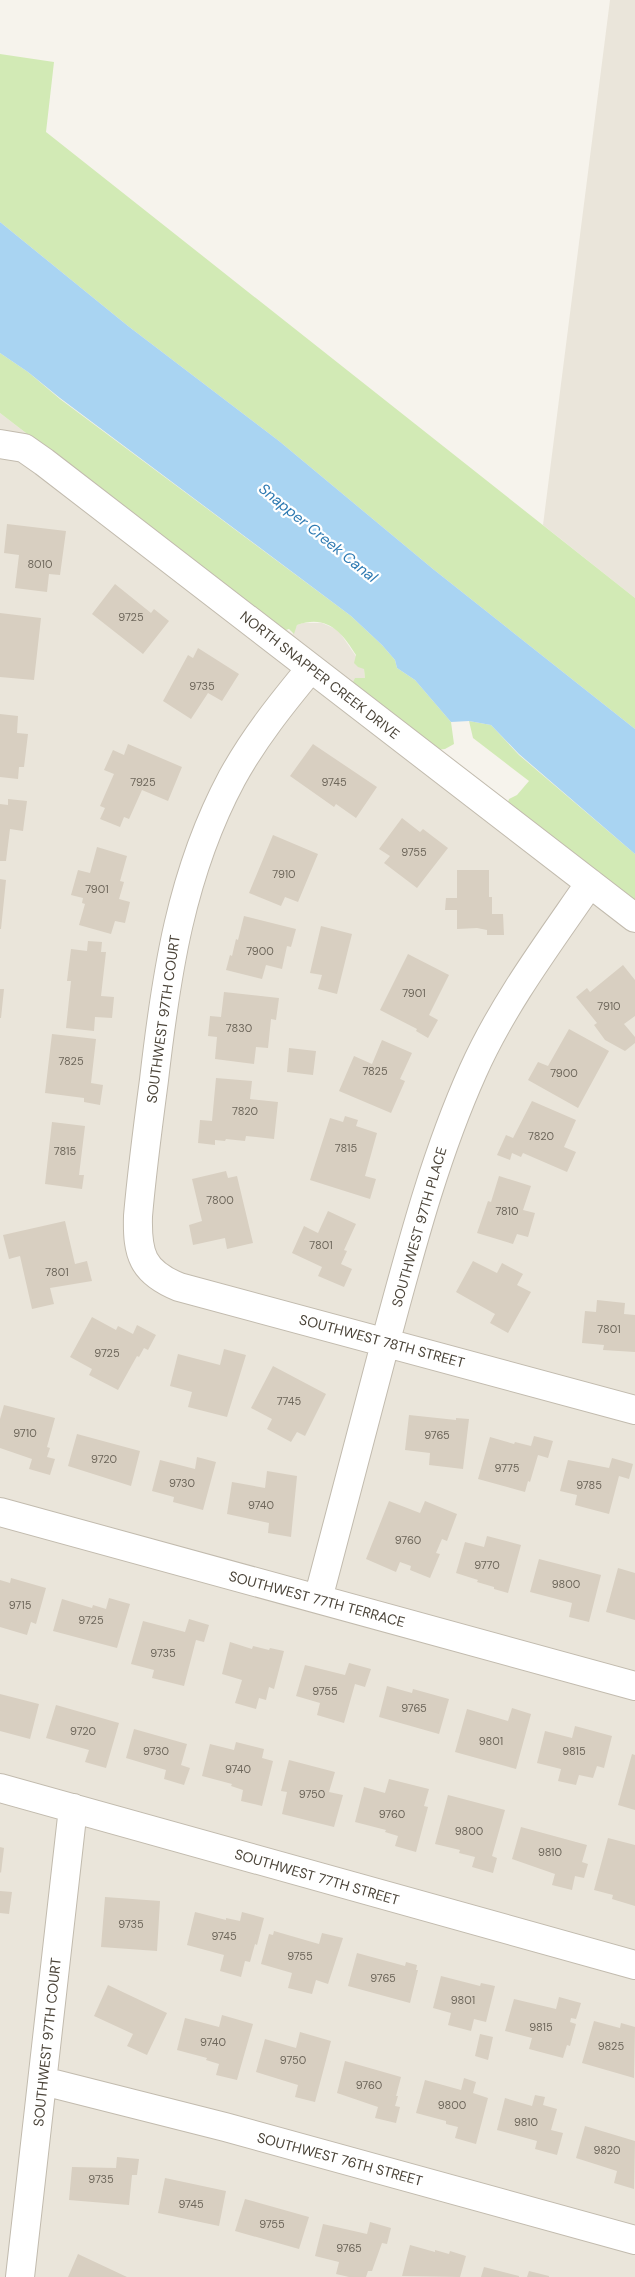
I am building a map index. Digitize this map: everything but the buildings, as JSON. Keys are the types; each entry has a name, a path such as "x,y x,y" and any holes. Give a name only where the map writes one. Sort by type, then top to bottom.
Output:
{"street":[{"name":"NORTH SNAPPER CREEK DRIVE","path":"0,444 18,446 34,454 635,918"},
{"name":"SOUTHWEST 97TH COURT","path":"141,1254 138,1246 138,1216 163,1000 176,933 191,875 205,837 236,771 265,726 311,668"},
{"name":"SOUTHWEST 97TH PLACE","path":"318,1599 424,1201 449,1129 474,1070 497,1026 536,961 590,883"},
{"name":"SOUTHWEST 78TH STREET","path":"141,1254 156,1275 179,1287 386,1341 635,1410"},
{"name":"SOUTHWEST 77TH TERRACE","path":"0,1512 635,1686"},
{"name":"SOUTHWEST 77TH STREET","path":"0,1788 635,1964"},
{"name":"SOUTHWEST 97TH COURT","path":"20,2277 73,1808"},
{"name":"SOUTHWEST 76TH STREET","path":"43,2081 234,2130 635,2240"}],"shaded area":[{"path":"610,0 635,0 635,598 543,525"},
{"path":"0,413 220,583 293,634 297,625 303,623 322,623 338,630 364,668 365,678 437,750 441,751 508,802 635,903 635,2277 0,2277"}],"green space":[{"path":"0,54 54,62 46,132 635,598 635,729 433,569 279,441 128,326 0,222"},
{"path":"0,353 28,372 60,399 351,616 382,645 395,660 397,668 415,680 451,722 454,744 445,749 437,750 352,684 355,678 365,678 364,669 354,663 356,655 339,632 332,627 317,622 297,625 294,634 289,629 283,631 0,413"},
{"path":"469,721 491,725 519,755 635,854 635,903 508,802 529,781 473,738"}],"water":[{"name":"Snapper Creek Canal","path":"0,222 128,326 279,441 433,569 635,729 635,854 519,754 491,725 469,721 451,722 415,680 397,668 395,660 382,645 351,616 28,372 0,353"}]}
